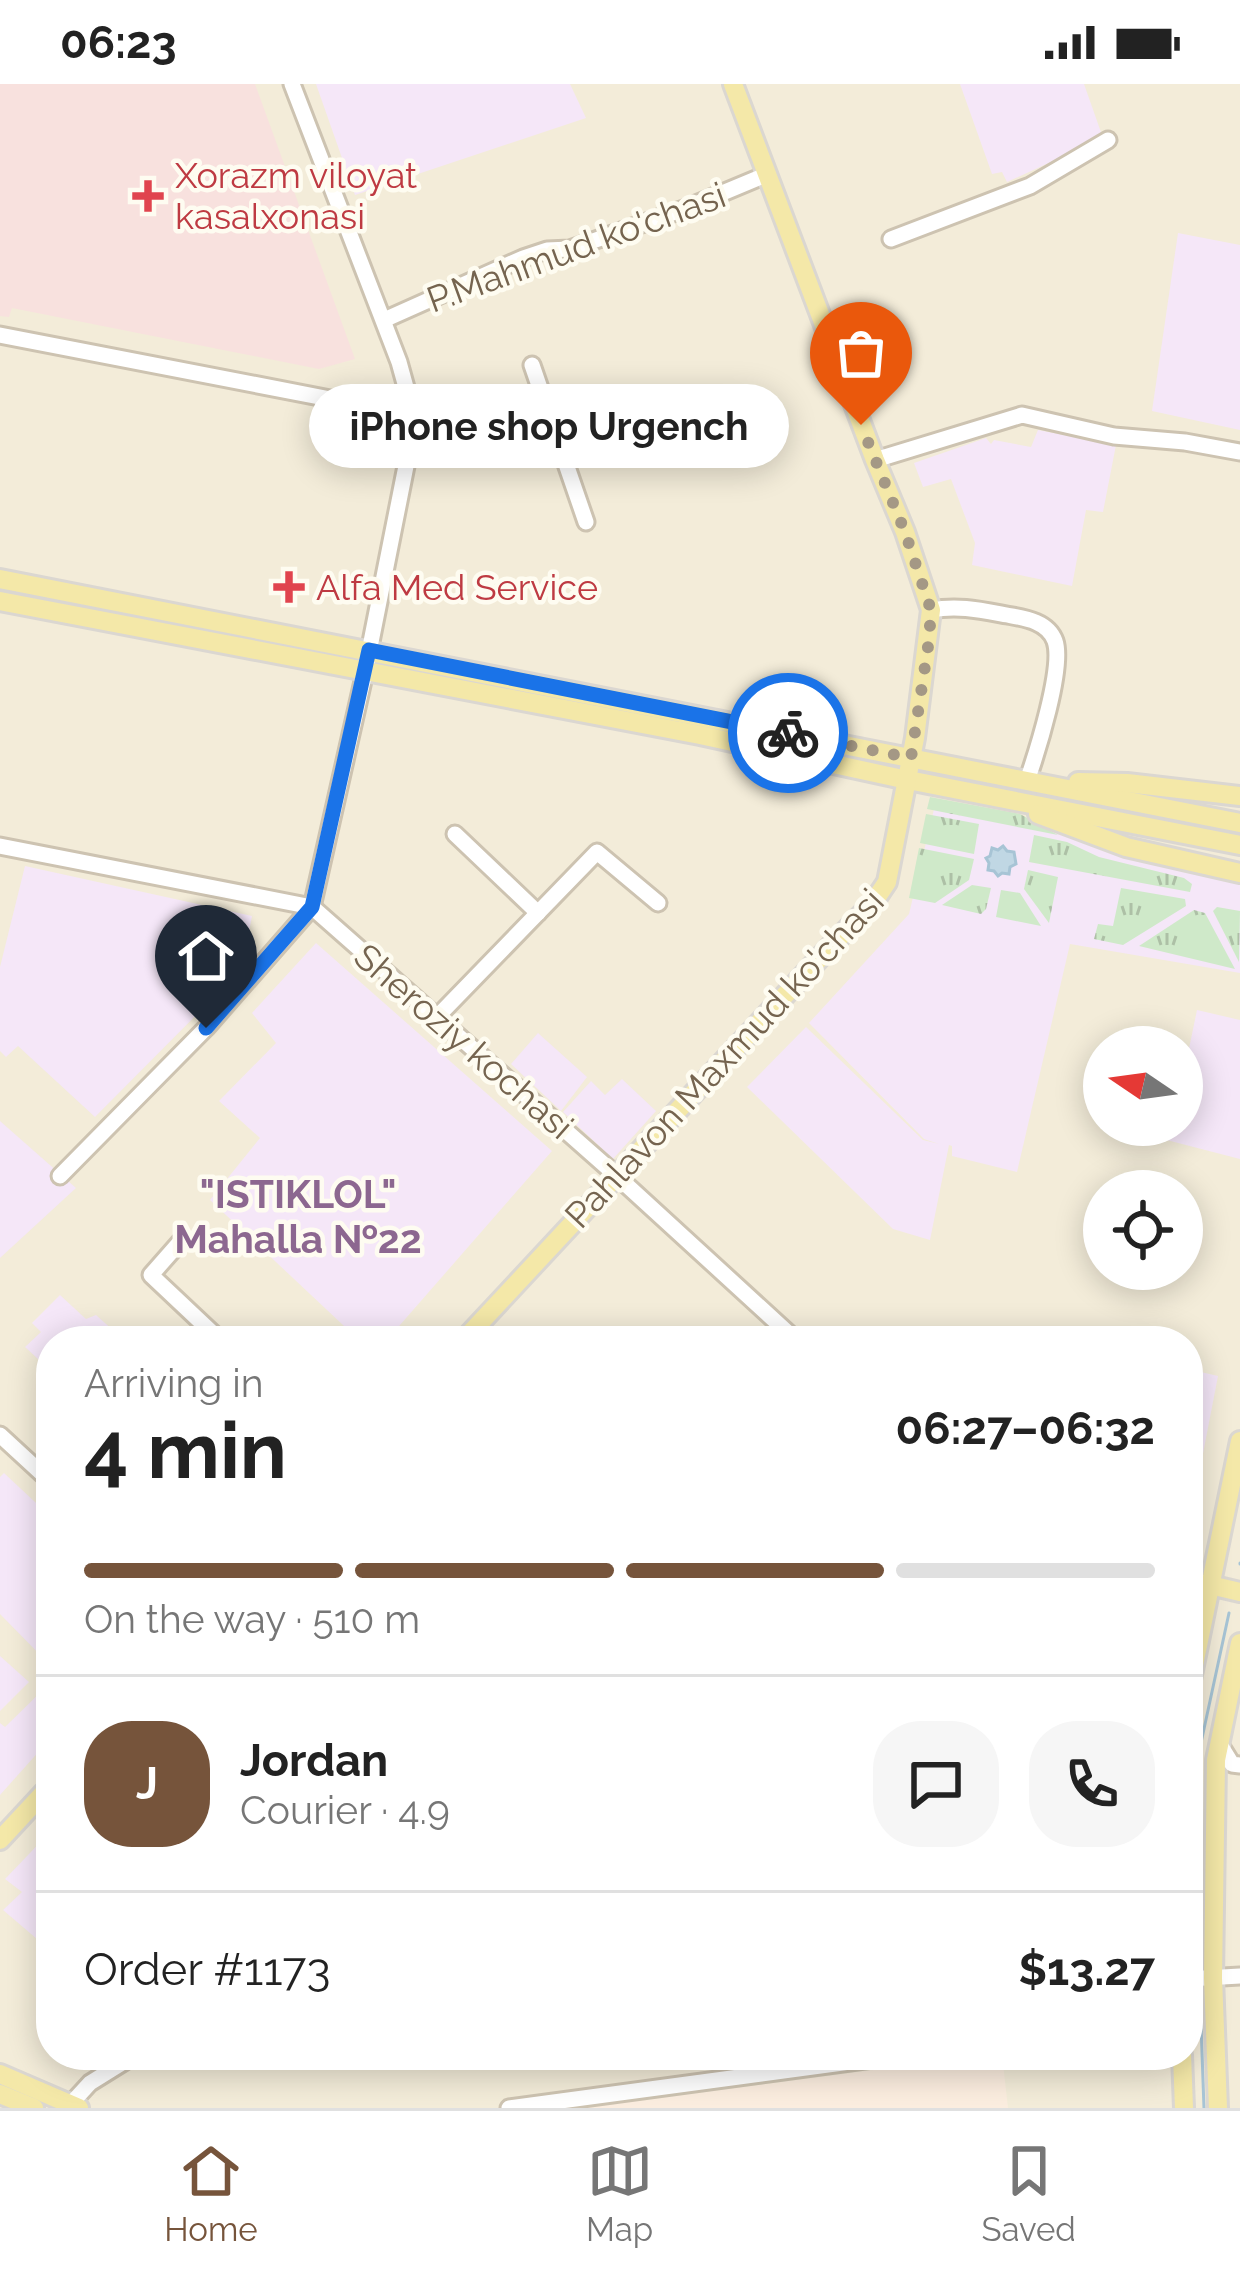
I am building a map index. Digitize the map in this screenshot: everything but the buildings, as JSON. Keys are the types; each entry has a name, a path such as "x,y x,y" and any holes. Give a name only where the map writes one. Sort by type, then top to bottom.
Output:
{"main road":[{"name":"P.Mahmud ko'chasi","path":"733,84 931,610 913,748"},
{"path":"0,578 913,748 1028,781 1240,823"},
{"path":"0,601 700,735 1240,845"},
{"name":"Pahlavon Maxmud ko'chasi","path":"477,1326 873,904 887,882 913,748"},
{"path":"1028,781 1127,783 1240,796"},
{"path":"989,795 1126,847 1240,873"},
{"path":"1203,1620 1240,1441"},
{"path":"1210,1585 1240,1592"},
{"path":"1218,2108 1213,1978 1216,1760 1240,1643"},
{"path":"0,1840 36,1801"},
{"path":"1183,2070 1184,2108"},
{"path":"0,2074 72,2107"},
{"path":"0,2094 34,2108"}],"street":[{"path":"60,1176 206,1028 307,906 365,672 412,436 412,409 384,320 292,84"},
{"path":"891,239 1030,186 1108,140"},
{"name":"P.Mahmud ko'chasi","path":"384,320 524,258 646,223 768,174"},
{"path":"0,335 397,412 412,409"},
{"path":"532,364 586,522"},
{"path":"875,460 1022,416 1114,436 1240,452"},
{"path":"931,610 955,605 1028,619 1046,627 1055,640 1057,663 1028,781"},
{"path":"455,834 538,913"},
{"name":"Sheroziy kochasi","path":"0,846 307,906 438,1016 780,1326"},
{"path":"438,1016 597,852 658,903"},
{"path":"180,1242 152,1275 205,1326"},
{"path":"0,1435 36,1468"},
{"path":"1203,1583 1210,1585"},
{"path":"1219,1743 1232,1764 1240,1765"},
{"path":"1203,1978 1240,1976"},
{"path":"72,2107 90,2083 111,2070"},
{"path":"509,2108 791,2070"}],"shaded area":[{"path":"0,84 1240,84 1240,2108 0,2108"},
{"name":"Xorazm viloyat kasalxonasi","path":"0,84 255,84 355,359 319,369 12,308 9,317 0,316"},
{"path":"316,84 570,84 586,118 355,195"},
{"path":"960,84 1084,84 1103,138 1007,182 1002,172 992,174"},
{"path":"1178,233 1240,245 1240,430 1152,411"},
{"path":"1038,430 1116,445 1103,512 1086,510 1072,586 972,565 975,543 951,479 923,487 914,463 986,438 991,444 994,440 1031,447"},
{"path":"935,805 1240,868 1240,973 1070,944 1017,1172 952,1156 949,1145 930,1240 893,1229 747,1087 806,1027 923,1140 939,1144 924,1139 809,1023 909,914"},
{"path":"25,866 252,916 242,969 95,1117 18,1046 6,1057 0,1051 0,967"},
{"path":"316,943 552,1151 399,1326 344,1326 210,1200 260,1138 219,1101 276,1043 252,1013"},
{"path":"1197,1010 1240,1020 1240,1159 1190,1146 1203,1146 1203,1026 1194,1026"},
{"path":"538,1033 587,1077 561,1111 511,1064"},
{"path":"622,1079 656,1111 613,1159 563,1112 591,1081 605,1095"},
{"path":"0,1121 76,1188 0,1258"},
{"path":"60,1295 86,1319 96,1315 108,1326 36,1327 32,1323"},
{"path":"36,1337 36,1357 25,1347"},
{"path":"1203,1372 1218,1376 1203,1454"},
{"path":"4,1473 36,1503 36,1651 0,1614 0,1477"},
{"path":"0,1656 29,1682 0,1711"},
{"path":"36,1697 36,1755 0,1795 0,1723 5,1727"},
{"path":"36,1847 36,1938 3,1910 22,1892 5,1879"},
{"path":"874,2070 1004,2070 1008,2108 579,2108"}],"green space":[{"path":"930,797 1020,814 1058,835 927,809"},
{"path":"926,814 979,824 974,854 920,843"},
{"path":"1034,835 1184,878 1192,884 1190,892 1029,862"},
{"path":"919,848 974,859 969,880 935,903 909,898"},
{"path":"1028,870 1058,877 1049,923 1024,889"},
{"path":"972,885 991,888 981,914 942,905"},
{"path":"1121,888 1185,899 1186,906 1123,945 1094,939 1098,924 1113,926"},
{"path":"1001,890 1020,893 1041,926 996,917"},
{"path":"1217,907 1240,911 1239,962 1213,911"},
{"path":"1194,910 1205,913 1235,969 1139,946"}],"water":[{"path":"1003,846 1014,852 1016,864 1009,874 998,876 988,870 986,858 992,848"}],"waterway":[{"path":"1203,1733 1229,1613"},
{"path":"1203,2070 1204,2108"}],"way so far":[{"path":"788,733 911,758 931,610 861,425"}],"place":[{"name":"Xorazm viloyat kasalxonasi","path":"148,196"},
{"name":"iPhone shop Urgench","path":"861,425"},
{"name":"Alfa Med Service","path":"289,587"}],"district":[{"name":"\"ISTIKLOL\" Mahalla №22","path":"298,1216"}],"route":[{"path":"206,1028 312,907 369,650 788,733"}]}
